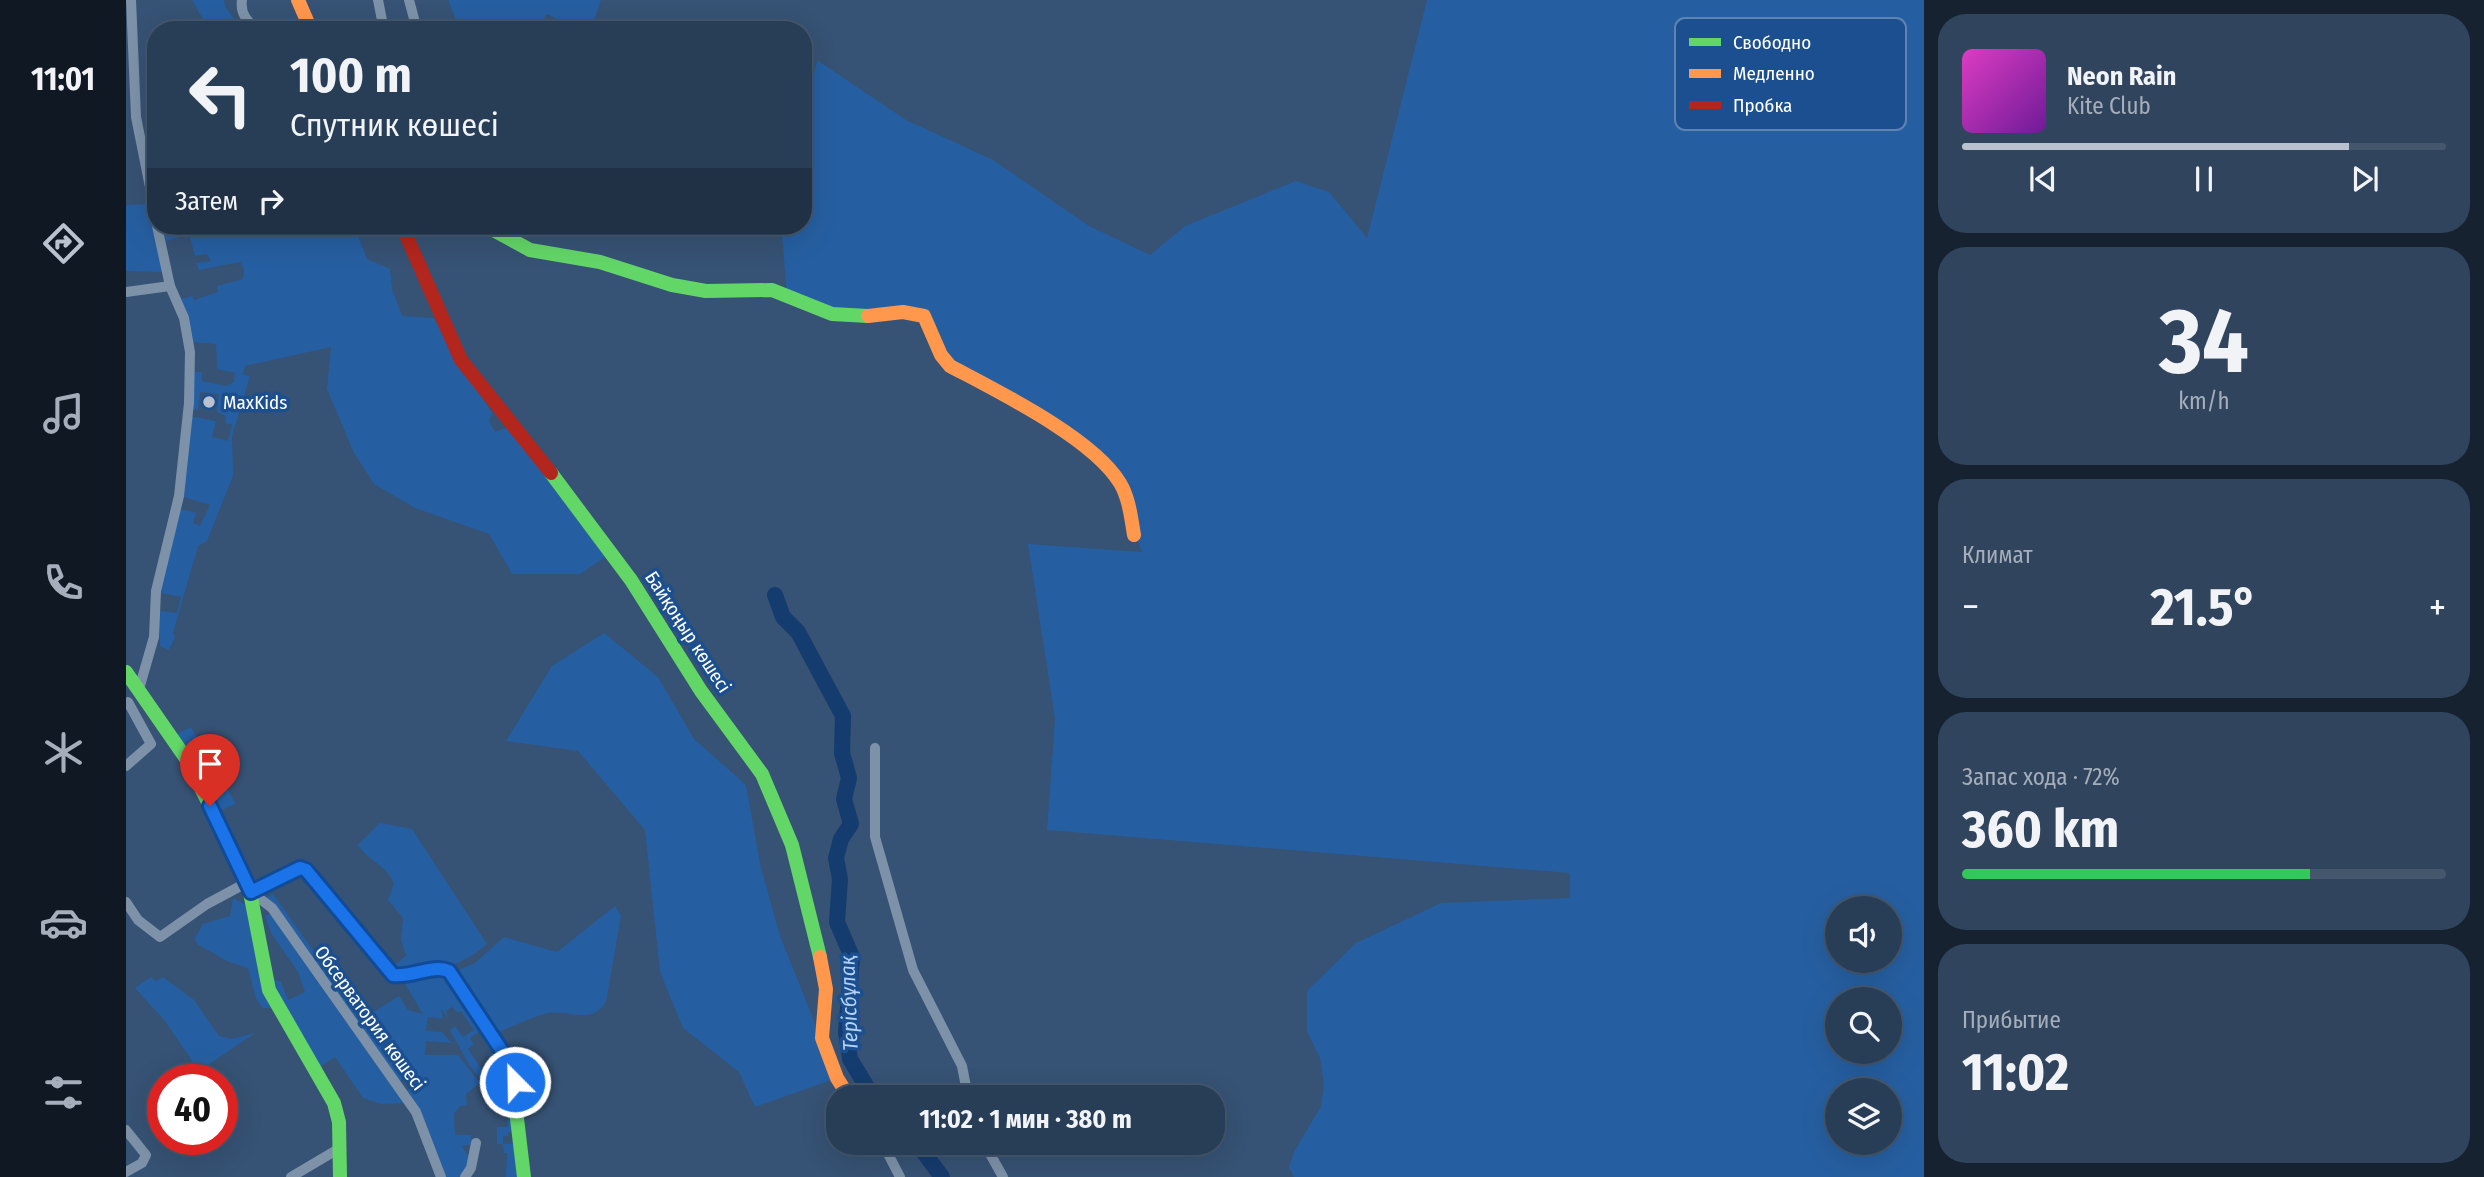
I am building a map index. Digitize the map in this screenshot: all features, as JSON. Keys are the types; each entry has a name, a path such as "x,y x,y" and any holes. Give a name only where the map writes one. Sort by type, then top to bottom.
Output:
{"street":[{"path":"131,0 136,117 147,172"},
{"path":"242,0 241,9 248,21"},
{"path":"298,0 307,21"},
{"path":"378,0 382,21"},
{"path":"408,0 414,21"},
{"path":"126,766 151,744 127,703 141,691 154,637 156,591 179,496 189,403 190,352 184,318 170,286 159,235"},
{"name":"Байқоңыр көшесі","path":"406,235 461,360 624,569 701,691 762,774 792,845 815,930 825,989 822,1038 841,1085"},
{"path":"498,235 532,253 588,258 670,285 697,290 775,290 814,310 837,316 855,318 884,312 910,311 924,316 941,355 950,366 1076,442 1115,474 1129,504 1134,535"},
{"path":"126,292 170,286"},
{"path":"126,672 187,760 250,887 270,990 334,1103 339,1122 341,1177"},
{"path":"875,748 875,837 913,970 962,1066 966,1085"},
{"path":"126,902 138,920 160,937 207,904 300,868 306,870 393,975 409,976 440,969 449,971 511,1068 524,1177"},
{"name":"Обсерватория көшесі","path":"250,887 272,908 416,1112 441,1177"},
{"path":"126,1130 146,1155 142,1163 126,1172"},
{"path":"465,1177 471,1168 476,1143"},
{"path":"291,1177 340,1148"},
{"path":"889,1155 900,1177"},
{"path":"991,1155 1003,1177"}],"shaded area":[{"path":"192,0 224,0 225,7 236,21 204,21"},
{"path":"448,0 601,0 594,21 561,21 547,14 542,21 456,21"},
{"path":"1427,0 1924,0 1924,1177 1294,1177 1289,1167 1294,1152 1321,1106 1324,1085 1320,1058 1307,1031 1307,991 1356,943 1441,903 1570,898 1570,873 1047,830 1055,719 1028,544 1142,552 1115,474 941,355 924,316 855,318 787,297 782,235 812,235 812,84 817,60 906,120 993,160 1089,226 1150,255 1185,226 1296,181 1329,192 1367,238"},
{"path":"147,204 147,235 156,235 162,272 126,271 126,205"},
{"path":"165,235 186,235 166,241"},
{"path":"189,235 358,235 367,259 390,269 392,289 402,316 434,318 454,355 492,413 489,421 495,432 506,428 533,458 560,489 605,557 580,574 512,574 489,534 415,508 374,484 354,453 327,389 331,347 245,366 243,375 250,376 232,436 233,476 207,541 198,546 173,633 175,637 169,650 160,646 159,611 177,613 181,597 162,593 160,586 180,509 196,513 193,523 200,526 210,505 184,497 189,416 216,421 212,437 228,441 232,425 225,423 226,416 217,412 219,394 200,392 198,410 192,409 194,372 202,372 202,381 226,386 234,382 235,373 217,369 216,344 192,342 181,299 192,296 194,300 218,292 217,286 243,279 244,269 240,262 199,270 196,263 211,261 207,254 195,256"},
{"path":"604,633 658,677 694,739 746,785 760,864 780,936 837,1078 755,1107 739,1072 683,1028 660,972 645,830 578,751 506,741 552,666"},
{"path":"191,727 236,804 218,811 177,734"},
{"path":"380,823 412,829 487,944 476,953 443,968 393,975 393,966 406,956 401,940 403,918 388,900 394,884 387,872 358,845"},
{"path":"273,894 362,1019 399,996 408,1010 423,1014 402,979 443,972 485,1028 470,1038 474,1044 468,1049 483,1071 494,1063 488,1055 498,1049 514,1094 496,1096 469,1065 450,1030 455,1026 463,1037 474,1030 461,1011 458,1013 452,1007 446,1011 448,1019 441,1008 443,1019 428,1017 426,1031 442,1032 452,1043 426,1041 425,1055 458,1055 480,1083 466,1094 467,1105 460,1106 454,1114 455,1135 471,1135 472,1144 462,1146 472,1162 461,1177 443,1177 419,1108 407,1090 416,1085 410,1074 393,1085 407,1103 381,1104 363,1098 335,1057 318,1068 274,993 271,979 281,982 288,1000 305,992 298,972 271,933 265,916 275,911 266,898"},
{"path":"233,898 248,906 272,1008 263,1008 256,999 248,968 229,962 197,944 195,938 203,924 230,916"},
{"path":"615,906 621,916 606,1002 600,1009 585,1015 553,1012 544,1014 496,1033 454,972 475,963 504,937 557,952"},
{"path":"151,977 156,981 163,977 194,1000 219,1036 232,1039 255,1033 209,1064 194,1064 165,1021 135,988"},
{"path":"515,1107 518,1132 508,1132 508,1136 503,1136 503,1144 497,1144 497,1127 508,1127 507,1108"},
{"path":"518,1143 522,1177 506,1177 507,1153 504,1153 503,1144"}],"waterway":[{"name":"Терісбұлақ","path":"775,595 783,617 798,632 843,716 842,753 849,778 844,799 851,824 841,839 836,858 840,879 837,922 852,957 846,1032 850,1059 866,1085"},
{"name":"Терісбұлақ","path":"926,1155 942,1177"}],"traffic: fast":[{"path":"502,235 530,250 600,262 672,285 706,291 772,290 832,314 868,316"},
{"path":"551,473 631,580 701,691 762,774 792,845 820,957"},
{"path":"126,672 187,760 248,882 269,990 334,1103 339,1122 340,1177"},
{"path":"251,892 300,868 306,870 389,972 404,975 434,970 449,971 511,1068 524,1177"}],"traffic: slow":[{"path":"298,0 307,21"},
{"path":"868,316 903,312 924,316 941,355 950,366 1043,417 1089,449 1120,483 1128,501 1134,535"},
{"path":"820,957 826,989 822,1038 841,1085"}],"traffic: jam":[{"path":"406,235 461,360 551,473"}],"place":[{"name":"MaxKids","path":"209,402"}],"route":[{"path":"210,806 251,892 294,870 306,870 393,975 403,977 440,969 449,971 506,1057 515,1082"}]}
